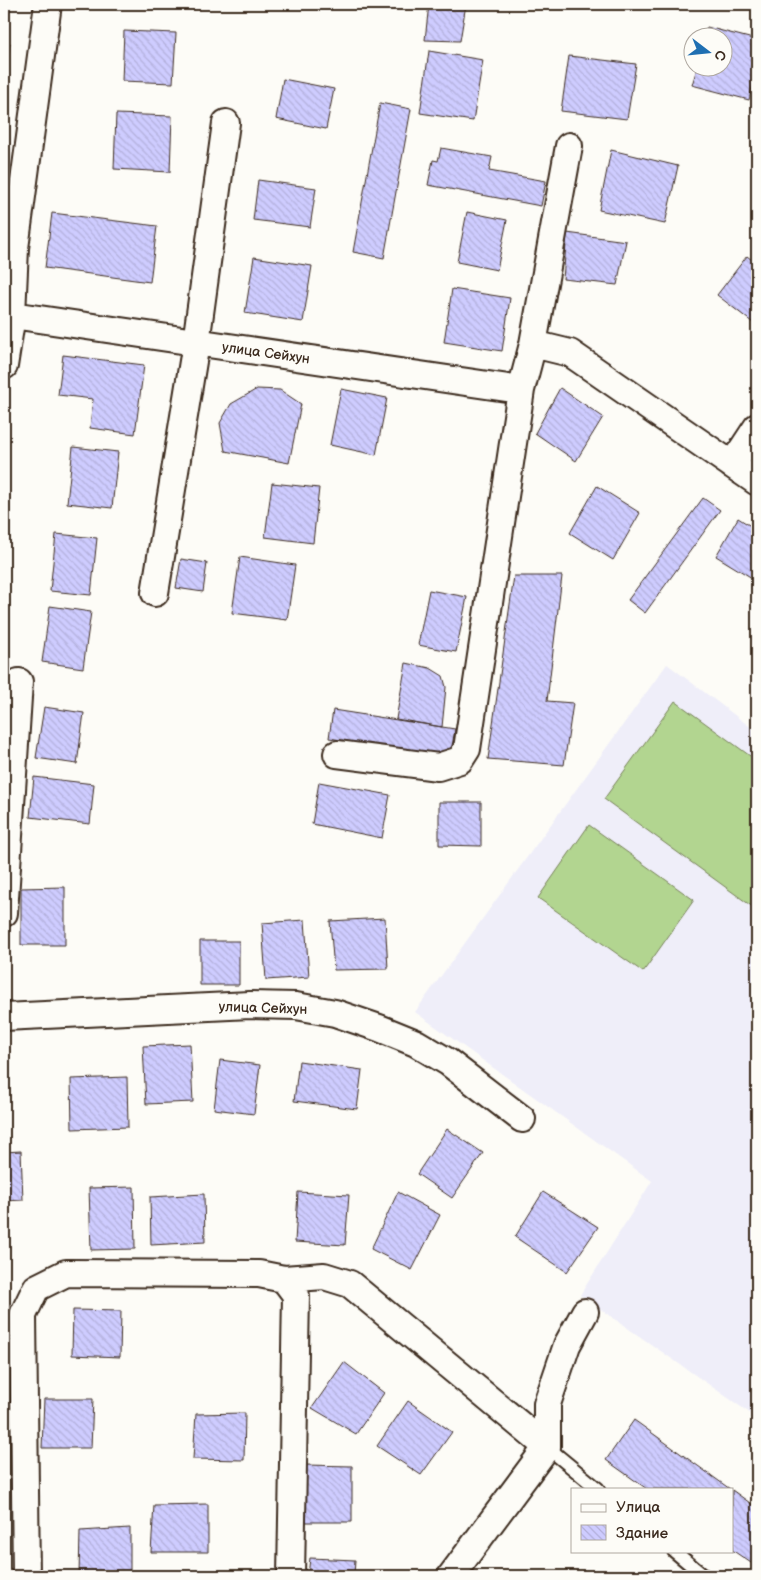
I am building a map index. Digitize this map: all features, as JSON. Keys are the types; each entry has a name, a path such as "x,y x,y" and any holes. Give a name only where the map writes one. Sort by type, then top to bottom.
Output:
{"street":[{"path":"4,366 12,315 9,248 48,4"},
{"path":"155,593 196,343 226,123"},
{"path":"337,754 438,767 460,760 467,749 521,390 533,344 569,146"},
{"name":"улица Сейхун","path":"12,315 521,390"},
{"path":"533,344 570,354 757,482"},
{"path":"732,465 757,427"},
{"path":"4,913 18,682"},
{"name":"улица Сейхун","path":"4,1016 250,1005 296,1006 335,1013 416,1043 448,1062 522,1119"},
{"path":"26,1576 23,1315 36,1288 66,1274 259,1274 284,1279 324,1276 350,1284 547,1447"},
{"path":"284,1279 296,1294 291,1576"},
{"path":"451,1576 547,1447 547,1404 567,1345 585,1312"}],"lane":[{"path":"547,1447 597,1488"},
{"path":"675,1552 704,1576"}],"shaded area":[{"path":"667,664 757,732 757,1418 580,1295 652,1181 415,1012"}],"green space":[{"path":"675,701 757,761 757,910 604,799"},
{"path":"589,825 694,900 643,972 538,898"}],"building":[{"path":"143,4 187,4 187,9"},
{"path":"429,4 466,4 460,41 425,40"},
{"path":"124,31 176,33 173,83 122,81"},
{"path":"734,34 757,40 757,67 749,100 692,85 694,78 734,78"},
{"path":"4,43 10,43 4,89"},
{"path":"429,51 483,60 473,121 420,113"},
{"path":"569,56 636,64 627,119 561,111"},
{"path":"283,79 334,89 326,129 276,119"},
{"path":"380,103 411,109 384,258 353,252"},
{"path":"116,114 172,116 170,172 114,169"},
{"path":"441,148 492,157 489,171 546,181 541,206 428,185 433,160 438,161"},
{"path":"611,150 678,166 665,224 599,210"},
{"path":"258,180 316,188 310,227 253,220"},
{"path":"467,212 507,220 497,270 457,262"},
{"path":"52,213 157,226 150,282 45,268"},
{"path":"567,233 626,241 617,285 563,279"},
{"path":"747,256 757,264 757,326 717,295"},
{"path":"254,257 312,266 303,322 245,313"},
{"path":"452,289 510,298 502,351 444,342"},
{"path":"63,355 144,365 135,434 90,428 93,399 58,395"},
{"path":"560,388 603,417 576,461 535,433"},
{"path":"257,389 280,390 301,404 289,463 225,451 220,423 231,404"},
{"path":"341,389 387,398 376,455 330,445"},
{"path":"73,447 118,452 112,508 67,503"},
{"path":"272,483 319,488 313,543 265,537"},
{"path":"597,486 640,513 613,560 570,533"},
{"path":"703,498 720,510 645,613 628,600"},
{"path":"738,518 757,530 757,581 716,556"},
{"path":"56,534 97,538 91,595 50,591"},
{"path":"240,557 295,565 287,620 232,613"},
{"path":"181,559 207,563 203,592 176,588"},
{"path":"514,576 562,576 547,701 573,703 564,765 488,759"},
{"path":"429,590 467,597 456,652 418,645"},
{"path":"50,606 91,612 83,668 42,662"},
{"path":"406,663 430,668 443,676 446,687 442,727 396,719"},
{"path":"44,707 84,713 77,764 36,758"},
{"path":"333,710 455,729 450,758 329,738"},
{"path":"34,777 94,784 90,824 30,817"},
{"path":"319,782 390,795 382,838 312,824"},
{"path":"439,802 481,802 481,846 439,845"},
{"path":"65,887 65,945 21,945 21,888"},
{"path":"385,918 388,969 334,970 330,921"},
{"path":"305,920 309,977 266,980 262,923"},
{"path":"200,941 239,941 239,985 200,985"},
{"path":"190,1044 193,1102 146,1104 143,1046"},
{"path":"220,1060 260,1065 254,1114 214,1109"},
{"path":"299,1061 362,1070 357,1109 294,1101"},
{"path":"127,1077 128,1127 72,1129 71,1079"},
{"path":"447,1129 483,1153 452,1198 417,1174"},
{"path":"21,1151 23,1200 4,1201 4,1152"},
{"path":"134,1187 135,1249 91,1250 89,1188"},
{"path":"298,1192 349,1195 345,1245 295,1242"},
{"path":"398,1192 440,1215 412,1270 371,1249"},
{"path":"543,1192 598,1227 567,1272 515,1237"},
{"path":"204,1194 205,1242 151,1245 150,1197"},
{"path":"73,1310 121,1311 120,1357 72,1355"},
{"path":"344,1362 384,1393 356,1434 312,1408"},
{"path":"44,1399 93,1399 91,1448 42,1448"},
{"path":"408,1401 452,1432 421,1475 377,1446"},
{"path":"245,1413 244,1460 193,1459 196,1414"},
{"path":"634,1420 729,1488 646,1488 606,1460"},
{"path":"305,1465 352,1466 352,1522 305,1522"},
{"path":"734,1491 757,1508 757,1567 734,1551"},
{"path":"208,1504 208,1552 151,1552 154,1505"},
{"path":"130,1528 130,1576 79,1576 80,1531"},
{"path":"310,1558 355,1560 354,1576 308,1576"}]}
